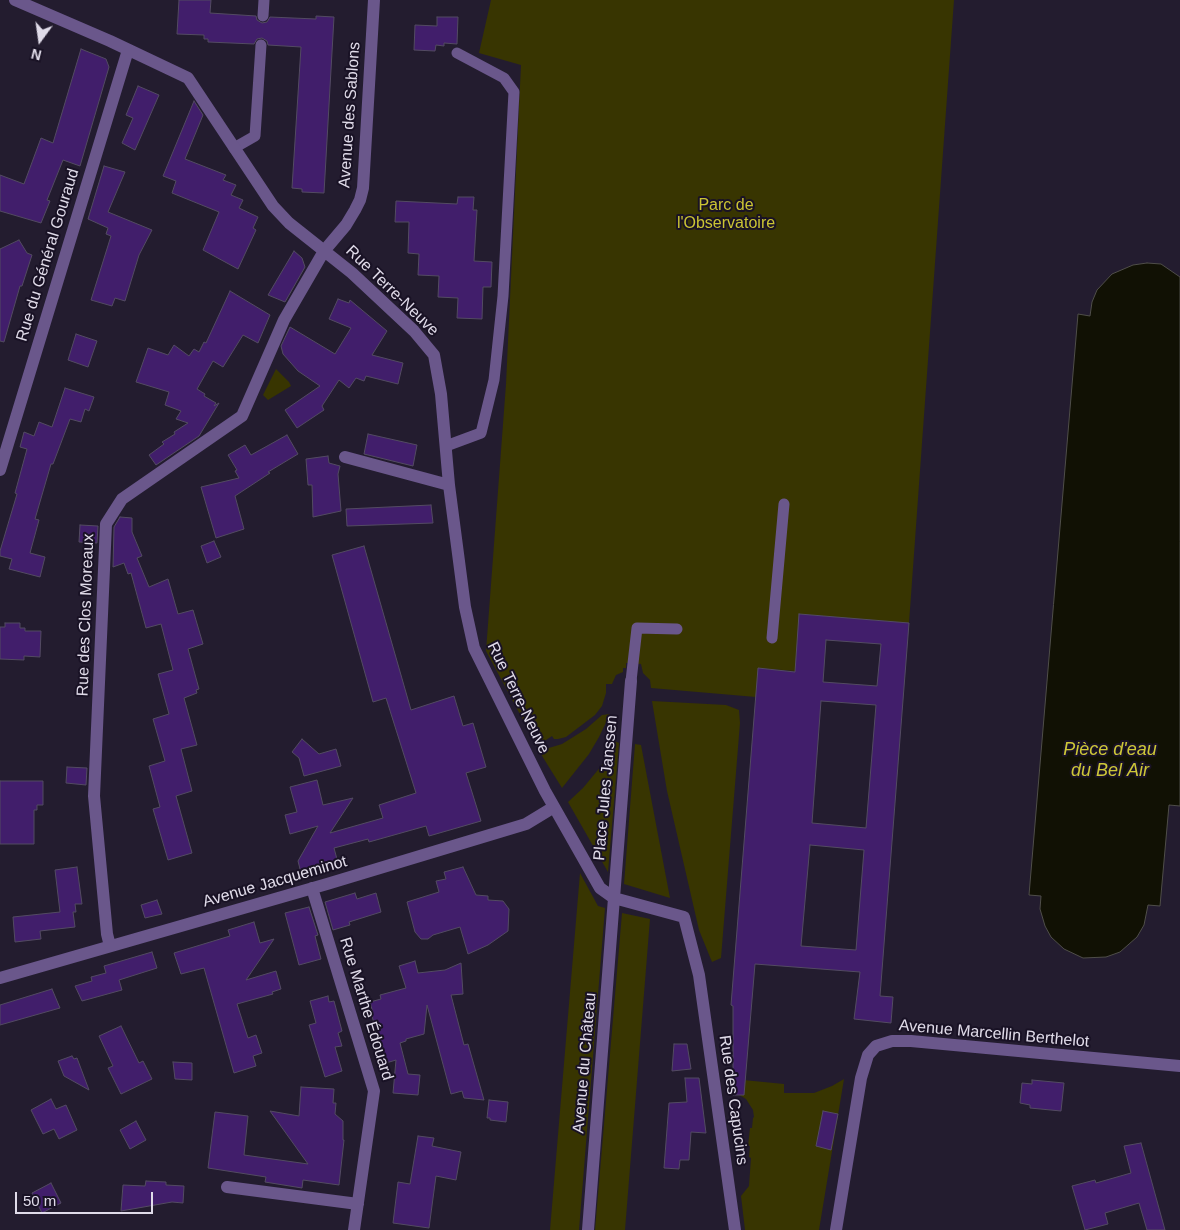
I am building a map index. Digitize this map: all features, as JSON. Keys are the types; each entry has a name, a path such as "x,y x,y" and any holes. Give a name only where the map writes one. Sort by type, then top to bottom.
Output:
{"street":[{"name":"Rue Terre-Neuve","path":"15,0 188,78 272,206 289,223 352,273 414,331 434,355 441,394 465,607 474,648 554,807"},
{"name":"Avenue des Sablons","path":"324,251 346,225 360,200 363,188 374,0"},
{"name":"Rue du Général Gouraud","path":"0,470 128,50"},
{"name":"Rue des Clos Moreaux","path":"110,946 107,934 94,796 106,524 122,499 242,416 284,320 324,251"},
{"path":"345,457 450,485"},
{"name":"Place Jules Janssen","path":"614,898 631,681"},
{"name":"Avenue Jacqueminot","path":"0,978 526,824 554,807"},
{"name":"Place Jules Janssen","path":"554,807 600,888 614,898 684,917 699,975"},
{"name":"Rue Marthe Édouard","path":"312,888 374,1091 354,1230"},
{"name":"Avenue du Château","path":"588,1230 614,898"},
{"name":"Rue des Capucins","path":"699,975 735,1230"},
{"name":"Avenue Marcellin Berthelot","path":"836,1230 861,1078 868,1055 876,1046 892,1041 912,1042 1180,1066"},
{"path":"227,1187 358,1204"}],"lane":[{"path":"263,16 264,0"},
{"path":"234,148 255,136 261,45"},
{"path":"446,446 482,433 494,380 503,296 514,92 504,78 457,53"},
{"path":"772,638 784,504"},
{"path":"631,681 637,628 677,630"}],"green space":[{"name":"Parc de l'Observatoire","path":"491,0 954,0 909,623 800,614 795,671 758,668 756,697 651,688 650,680 643,673 641,664 626,663 626,668 623,668 623,672 616,675 612,684 606,684 606,693 602,706 595,715 566,737 554,739 552,736 537,746 486,651 506,384 521,65 479,53"},
{"path":"276,369 291,386 268,400 263,395"},
{"path":"652,701 726,705 739,710 740,723 721,958 712,962 699,930 667,791"},
{"path":"610,714 589,754 562,788 539,751 562,744 586,729 602,715"},
{"path":"614,741 619,743 608,872 568,802 583,788 602,765"},
{"path":"635,744 641,745 670,898 624,884"},
{"path":"580,873 598,906 605,908 579,1230 550,1230"},
{"path":"622,913 650,919 625,1230 595,1230"},
{"path":"733,1079 784,1084 784,1093 814,1093 844,1079 819,1230 745,1230 741,1196 749,1186 751,1158 749,1157 750,1146 748,1146 750,1128 752,1128 754,1117 753,1110 746,1099 734,1092"}],"water":[{"name":"Pièce d'eau du Bel Air","path":"1161,264 1180,277 1180,806 1169,805 1160,906 1148,905 1144,925 1137,937 1120,952 1106,957 1083,958 1064,949 1051,937 1045,926 1040,909 1041,896 1029,895 1078,314 1090,316 1092,302 1097,290 1112,274 1133,265"}],"building":[{"path":"179,0 211,0 210,13 256,16 257,20 262,23 267,22 270,17 316,19 316,16 334,17 324,193 302,192 302,189 292,188 301,47 268,45 267,41 262,38 257,39 254,44 208,42 208,39 204,39 204,35 177,34"},
{"path":"437,17 458,17 457,44 444,43 444,46 436,45 435,51 414,50 415,25 437,26"},
{"path":"81,49 106,59 109,67 80,166 63,160 47,200 50,201 41,223 0,211 0,175 24,184 41,138 53,143"},
{"path":"138,86 159,95 135,150 122,143 133,118 126,115"},
{"path":"194,101 203,115 185,159 226,175 223,180 236,185 231,195 243,200 239,208 258,217 253,228 256,230 238,269 203,250 219,212 172,193 176,181 163,176"},
{"path":"104,166 125,172 108,212 152,230 139,255 125,301 115,298 112,306 91,300 111,236 106,234 108,228 88,219"},
{"path":"458,197 474,197 473,210 477,210 474,261 492,262 491,287 483,287 482,319 457,318 458,298 438,297 439,276 418,275 419,254 408,253 409,222 395,222 396,201 457,204"},
{"path":"19,240 27,253 32,255 22,286 20,286 4,342 0,341 0,249"},
{"path":"294,251 302,258 305,267 285,302 268,295"},
{"path":"230,291 270,315 258,343 243,335 223,367 213,361 197,389 216,403 214,406 219,403 199,436 156,465 149,455 164,444 162,442 175,434 174,432 188,423 176,419 181,411 165,405 169,392 136,382 148,348 168,355 174,345 189,356 194,349 199,352 204,342 206,343"},
{"path":"338,299 349,303 350,300 387,331 372,355 403,363 398,384 366,376 364,381 356,378 349,388 339,380 322,406 324,410 297,428 285,410 320,386 298,371 283,354 281,346 290,327 335,354 351,328 329,319"},
{"path":"76,334 97,341 88,367 68,360"},
{"path":"65,388 94,397 89,411 85,409 81,422 70,419 53,464 51,464 35,519 39,520 30,553 45,557 40,577 9,569 12,559 0,556 0,551 17,494 15,493 27,449 20,447 24,432 34,436 39,422 52,427"},
{"path":"368,434 417,445 413,466 364,454"},
{"path":"287,435 298,454 268,472 270,473 235,496 244,529 216,538 201,487 239,478 235,471 237,470 228,455 245,445 251,455"},
{"path":"328,456 329,463 340,466 338,474 341,511 313,517 312,485 308,485 306,459"},
{"path":"431,505 433,523 347,526 346,509"},
{"path":"120,517 132,518 132,532 142,556 137,558 149,587 168,579 178,614 193,610 203,644 188,649 199,689 196,690 197,693 184,698 197,745 181,749 192,791 176,796 192,853 168,860 153,809 160,807 149,766 165,761 153,719 169,714 158,674 173,670 161,624 146,628 131,573 128,574 124,563 113,567 114,527"},
{"path":"80,525 98,526 97,543 79,542"},
{"path":"214,541 221,557 207,563 201,546"},
{"path":"364,546 411,710 454,696 463,726 473,723 486,767 466,773 481,821 429,836 426,826 369,842 368,839 334,848 338,863 301,873 298,861 318,826 290,834 285,815 297,812 290,787 317,780 323,805 353,798 330,833 383,818 379,805 416,793 386,698 373,702 332,555"},
{"path":"799,614 909,623 880,996 893,997 891,1023 854,1019 860,972 755,964 744,1095 733,1095 733,1006 731,1005 758,668 795,672","holes":["826,640 881,644 877,686 823,682","821,701 876,705 866,828 812,823","810,845 864,850 856,950 801,946"]},
{"path":"5,623 20,623 20,628 25,628 25,631 41,631 40,657 24,656 24,660 0,659 0,627 5,627"},
{"path":"302,739 319,754 336,749 341,766 304,776 299,758 292,752"},
{"path":"67,767 87,768 86,785 66,783"},
{"path":"0,781 43,781 43,805 37,805 37,810 34,810 34,844 0,844"},
{"path":"77,867 82,904 75,904 76,912 73,912 75,927 40,931 41,939 15,942 13,917 60,912 55,870"},
{"path":"463,867 476,895 488,896 488,900 503,901 509,909 508,931 488,945 468,954 460,927 433,935 428,939 421,939 415,932 407,902 439,892 436,881 446,879 444,872"},
{"path":"355,893 357,899 376,893 381,912 349,922 350,925 333,930 325,902"},
{"path":"157,900 162,914 145,918 141,905"},
{"path":"309,907 318,935 315,936 321,959 299,965 285,913"},
{"path":"254,922 260,943 274,939 246,980 276,971 281,989 272,992 273,994 237,1004 248,1038 256,1035 262,1053 253,1056 256,1066 234,1073 204,968 181,974 174,953 230,936 228,930"},
{"path":"152,952 157,968 119,980 122,990 82,1001 75,986 92,981 91,977 106,973 104,966"},
{"path":"415,961 418,973 445,970 461,963 463,994 451,995 464,1045 468,1044 484,1100 464,1098 462,1091 451,1094 427,1005 424,1034 406,1039 406,1041 400,1043 408,1074 420,1075 418,1095 393,1093 396,1060 386,1063 371,1013 373,1013 370,1002 381,999 380,995 406,988 399,966"},
{"path":"52,989 60,1008 0,1025 0,1005"},
{"path":"328,996 329,1002 334,1001 342,1031 338,1033 342,1046 335,1047 342,1071 325,1077 309,1025 316,1023 310,1001"},
{"path":"121,1026 139,1063 143,1061 152,1079 121,1094 108,1068 113,1066 99,1036"},
{"path":"674,1044 687,1044 691,1069 672,1071"},
{"path":"72,1056 74,1059 77,1058 89,1090 64,1076 58,1061"},
{"path":"173,1062 192,1063 192,1080 175,1079"},
{"path":"685,1078 699,1078 706,1133 691,1132 689,1160 680,1160 679,1169 664,1168 669,1103 687,1102"},
{"path":"1032,1080 1064,1083 1061,1111 1030,1108 1030,1105 1020,1103 1022,1083 1032,1084"},
{"path":"301,1087 334,1089 333,1103 336,1103 335,1114 343,1121 344,1140 339,1185 303,1180 302,1188 265,1182 266,1177 208,1168 215,1112 248,1116 244,1155 308,1164 270,1111 299,1116"},
{"path":"51,1099 56,1109 66,1105 77,1130 59,1139 54,1129 43,1134 31,1110"},
{"path":"489,1100 508,1102 506,1122 487,1118"},
{"path":"823,1111 838,1114 831,1150 816,1146"},
{"path":"136,1121 146,1140 130,1149 120,1130"},
{"path":"418,1136 434,1138 432,1146 461,1152 456,1180 436,1176 429,1228 393,1223 398,1182 410,1184"},
{"path":"1141,1143 1165,1230 1147,1230 1139,1203 1105,1213 1108,1224 1085,1230 1072,1186 1095,1180 1096,1183 1131,1173 1124,1146"},
{"path":"146,1181 166,1182 166,1185 184,1186 183,1203 172,1202 121,1211 123,1185 145,1186"},
{"path":"51,1183 61,1203 42,1213 32,1193"}]}
